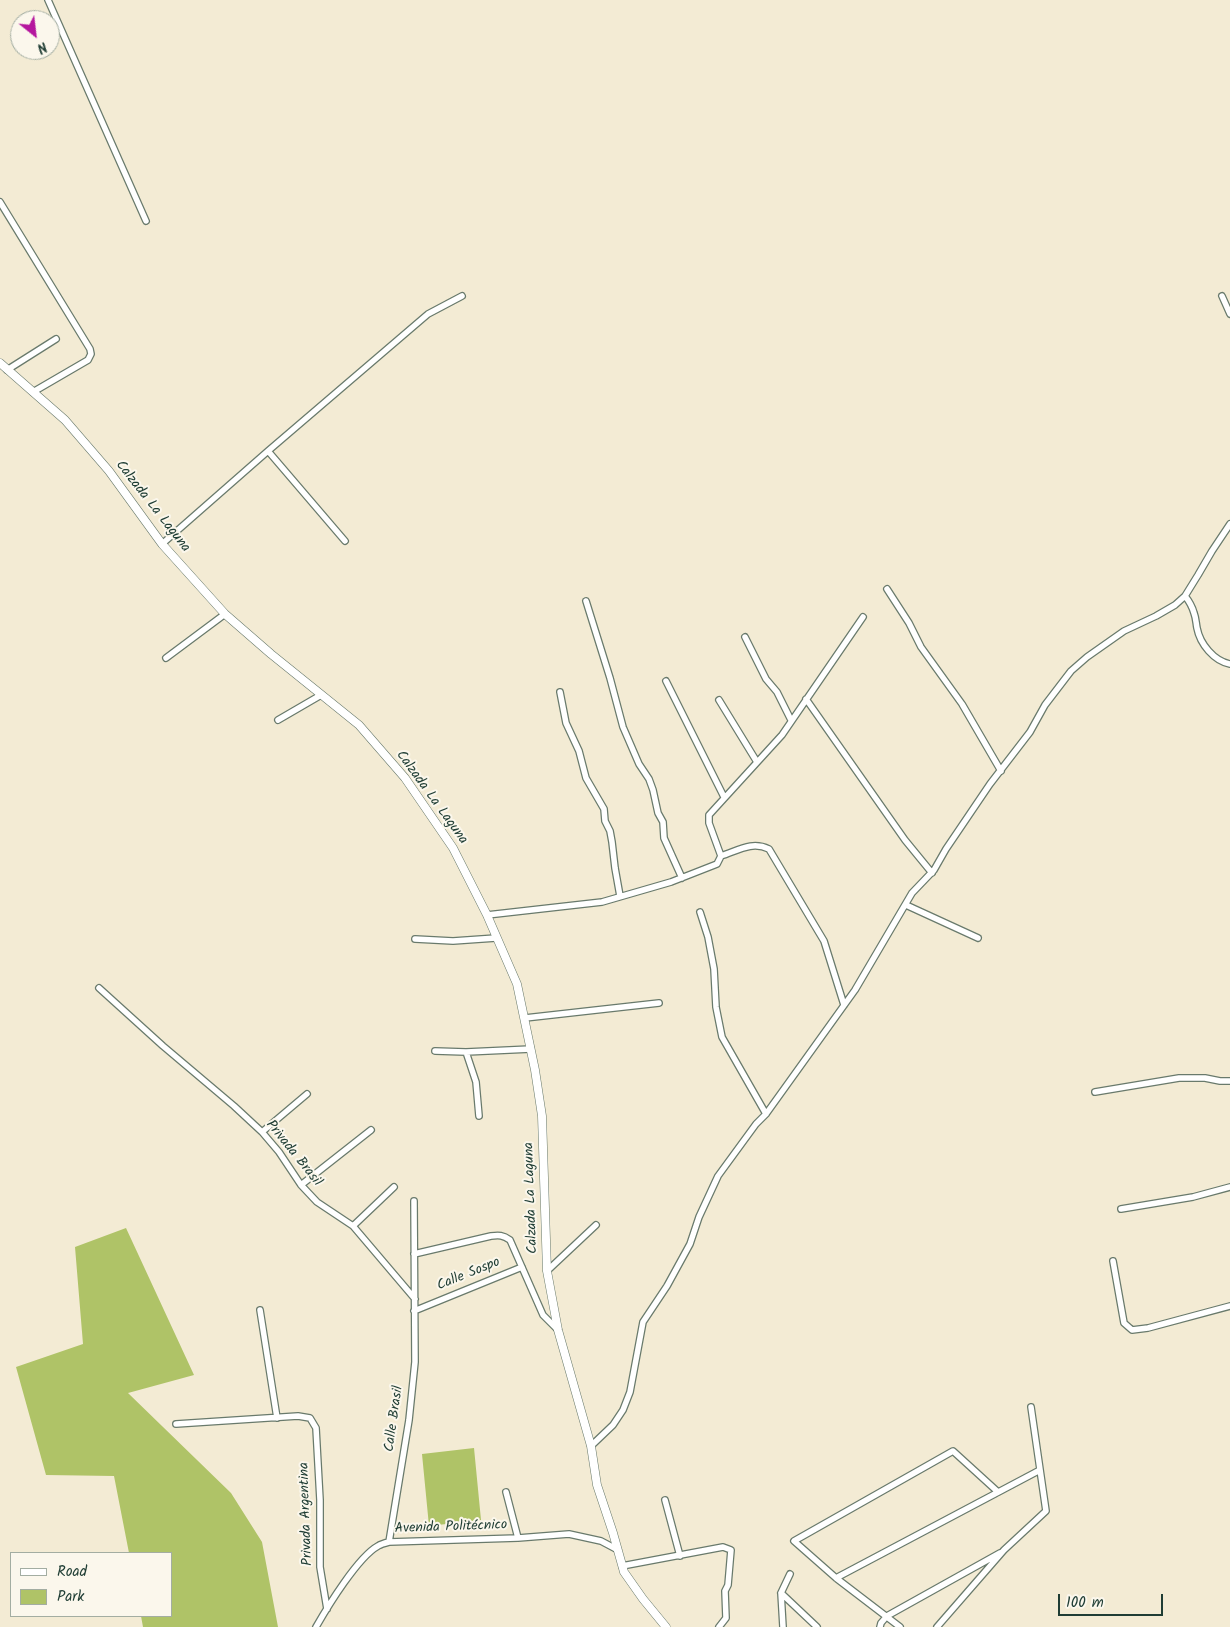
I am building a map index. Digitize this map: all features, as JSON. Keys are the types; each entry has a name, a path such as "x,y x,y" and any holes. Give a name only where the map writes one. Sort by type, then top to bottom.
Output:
{"street":[{"path":"48,0 146,221"},
{"path":"0,202 92,354 88,360 33,392"},
{"path":"162,544 428,314 462,296"},
{"path":"1222,296 1230,314"},
{"path":"7,370 56,339"},
{"name":"Calzada La Laguna","path":"0,363 64,420 109,471 162,544 225,614 270,654 359,725 405,778 453,848 517,984 525,1018 542,1116 547,1271 558,1330 591,1446 597,1485 622,1566 642,1599 666,1627"},
{"path":"268,451 345,541"},
{"path":"591,1446 613,1425 623,1410 630,1392 644,1322 667,1286 690,1244 699,1217 718,1176 756,1124 766,1114 855,990 912,893 932,872 990,784 1030,732 1045,705 1071,671 1087,657 1124,632 1169,609 1185,596 1230,524"},
{"path":"887,589 909,623 921,647 962,704 1001,771"},
{"path":"1185,596 1192,606 1197,630 1206,648 1220,660 1230,664"},
{"path":"586,600 623,727 639,764 649,779 658,813 663,822 664,838 682,878"},
{"path":"166,658 225,614"},
{"path":"721,856 709,823 709,815 782,735 863,617"},
{"path":"745,637 766,679 777,692 792,720"},
{"path":"666,681 724,797"},
{"path":"560,692 566,723 579,751 586,778 604,809 605,821 612,842 620,896"},
{"path":"278,720 321,694"},
{"path":"806,699 905,840 932,872"},
{"path":"719,700 757,762"},
{"path":"486,915 602,902 671,882 717,864 721,856 749,846 760,845 770,849 824,941 844,1005"},
{"path":"906,906 978,938"},
{"path":"700,912 708,936 714,969 716,1007 722,1037 766,1114"},
{"path":"414,939 453,941 496,938"},
{"name":"Privada Brasil","path":"98,988 262,1132 280,1152 301,1185 316,1202 353,1226 415,1299"},
{"path":"525,1018 659,1002"},
{"path":"435,1051 466,1052 531,1049"},
{"path":"466,1052 476,1082 479,1116"},
{"path":"1095,1092 1179,1078 1205,1078 1230,1081"},
{"path":"262,1132 307,1094"},
{"path":"301,1185 371,1130"},
{"path":"353,1226 394,1187"},
{"path":"1121,1209 1193,1196 1230,1187"},
{"name":"Calle Brasil","path":"389,1542 409,1420 415,1362 414,1202"},
{"path":"547,1271 596,1225"},
{"path":"414,1254 501,1235 510,1240 522,1266"},
{"path":"1113,1262 1124,1323 1132,1330 1148,1328 1230,1306"},
{"name":"Calle Sospo","path":"414,1311 522,1266 543,1315 558,1330"},
{"path":"176,1424 277,1418 260,1310"},
{"path":"937,1627 1004,1550 1046,1511 1031,1407"},
{"name":"Privada Argentina","path":"277,1418 298,1416 310,1418 316,1428 320,1500 320,1567 326,1609"},
{"path":"900,1627 836,1578 794,1541 953,1452 998,1492"},
{"path":"836,1578 1040,1470"},
{"path":"506,1492 518,1538"},
{"path":"665,1500 680,1556"},
{"name":"Avenida Politécnico","path":"316,1627 326,1609 364,1556 378,1545 389,1542 518,1538 568,1534 601,1541 618,1550"},
{"path":"622,1566 723,1547 731,1550 725,1591 726,1618 719,1627"},
{"path":"880,1627 887,1616 1004,1550"},
{"path":"783,1627 781,1593 790,1574"},
{"path":"781,1593 817,1627"}],"green space":[{"path":"126,1228 194,1375 128,1393 231,1493 262,1542 278,1627 143,1627 141,1617 172,1617 172,1552 129,1552 114,1476 46,1475 16,1367 83,1344 75,1247"},
{"path":"474,1448 481,1520 429,1526 422,1454"}]}
